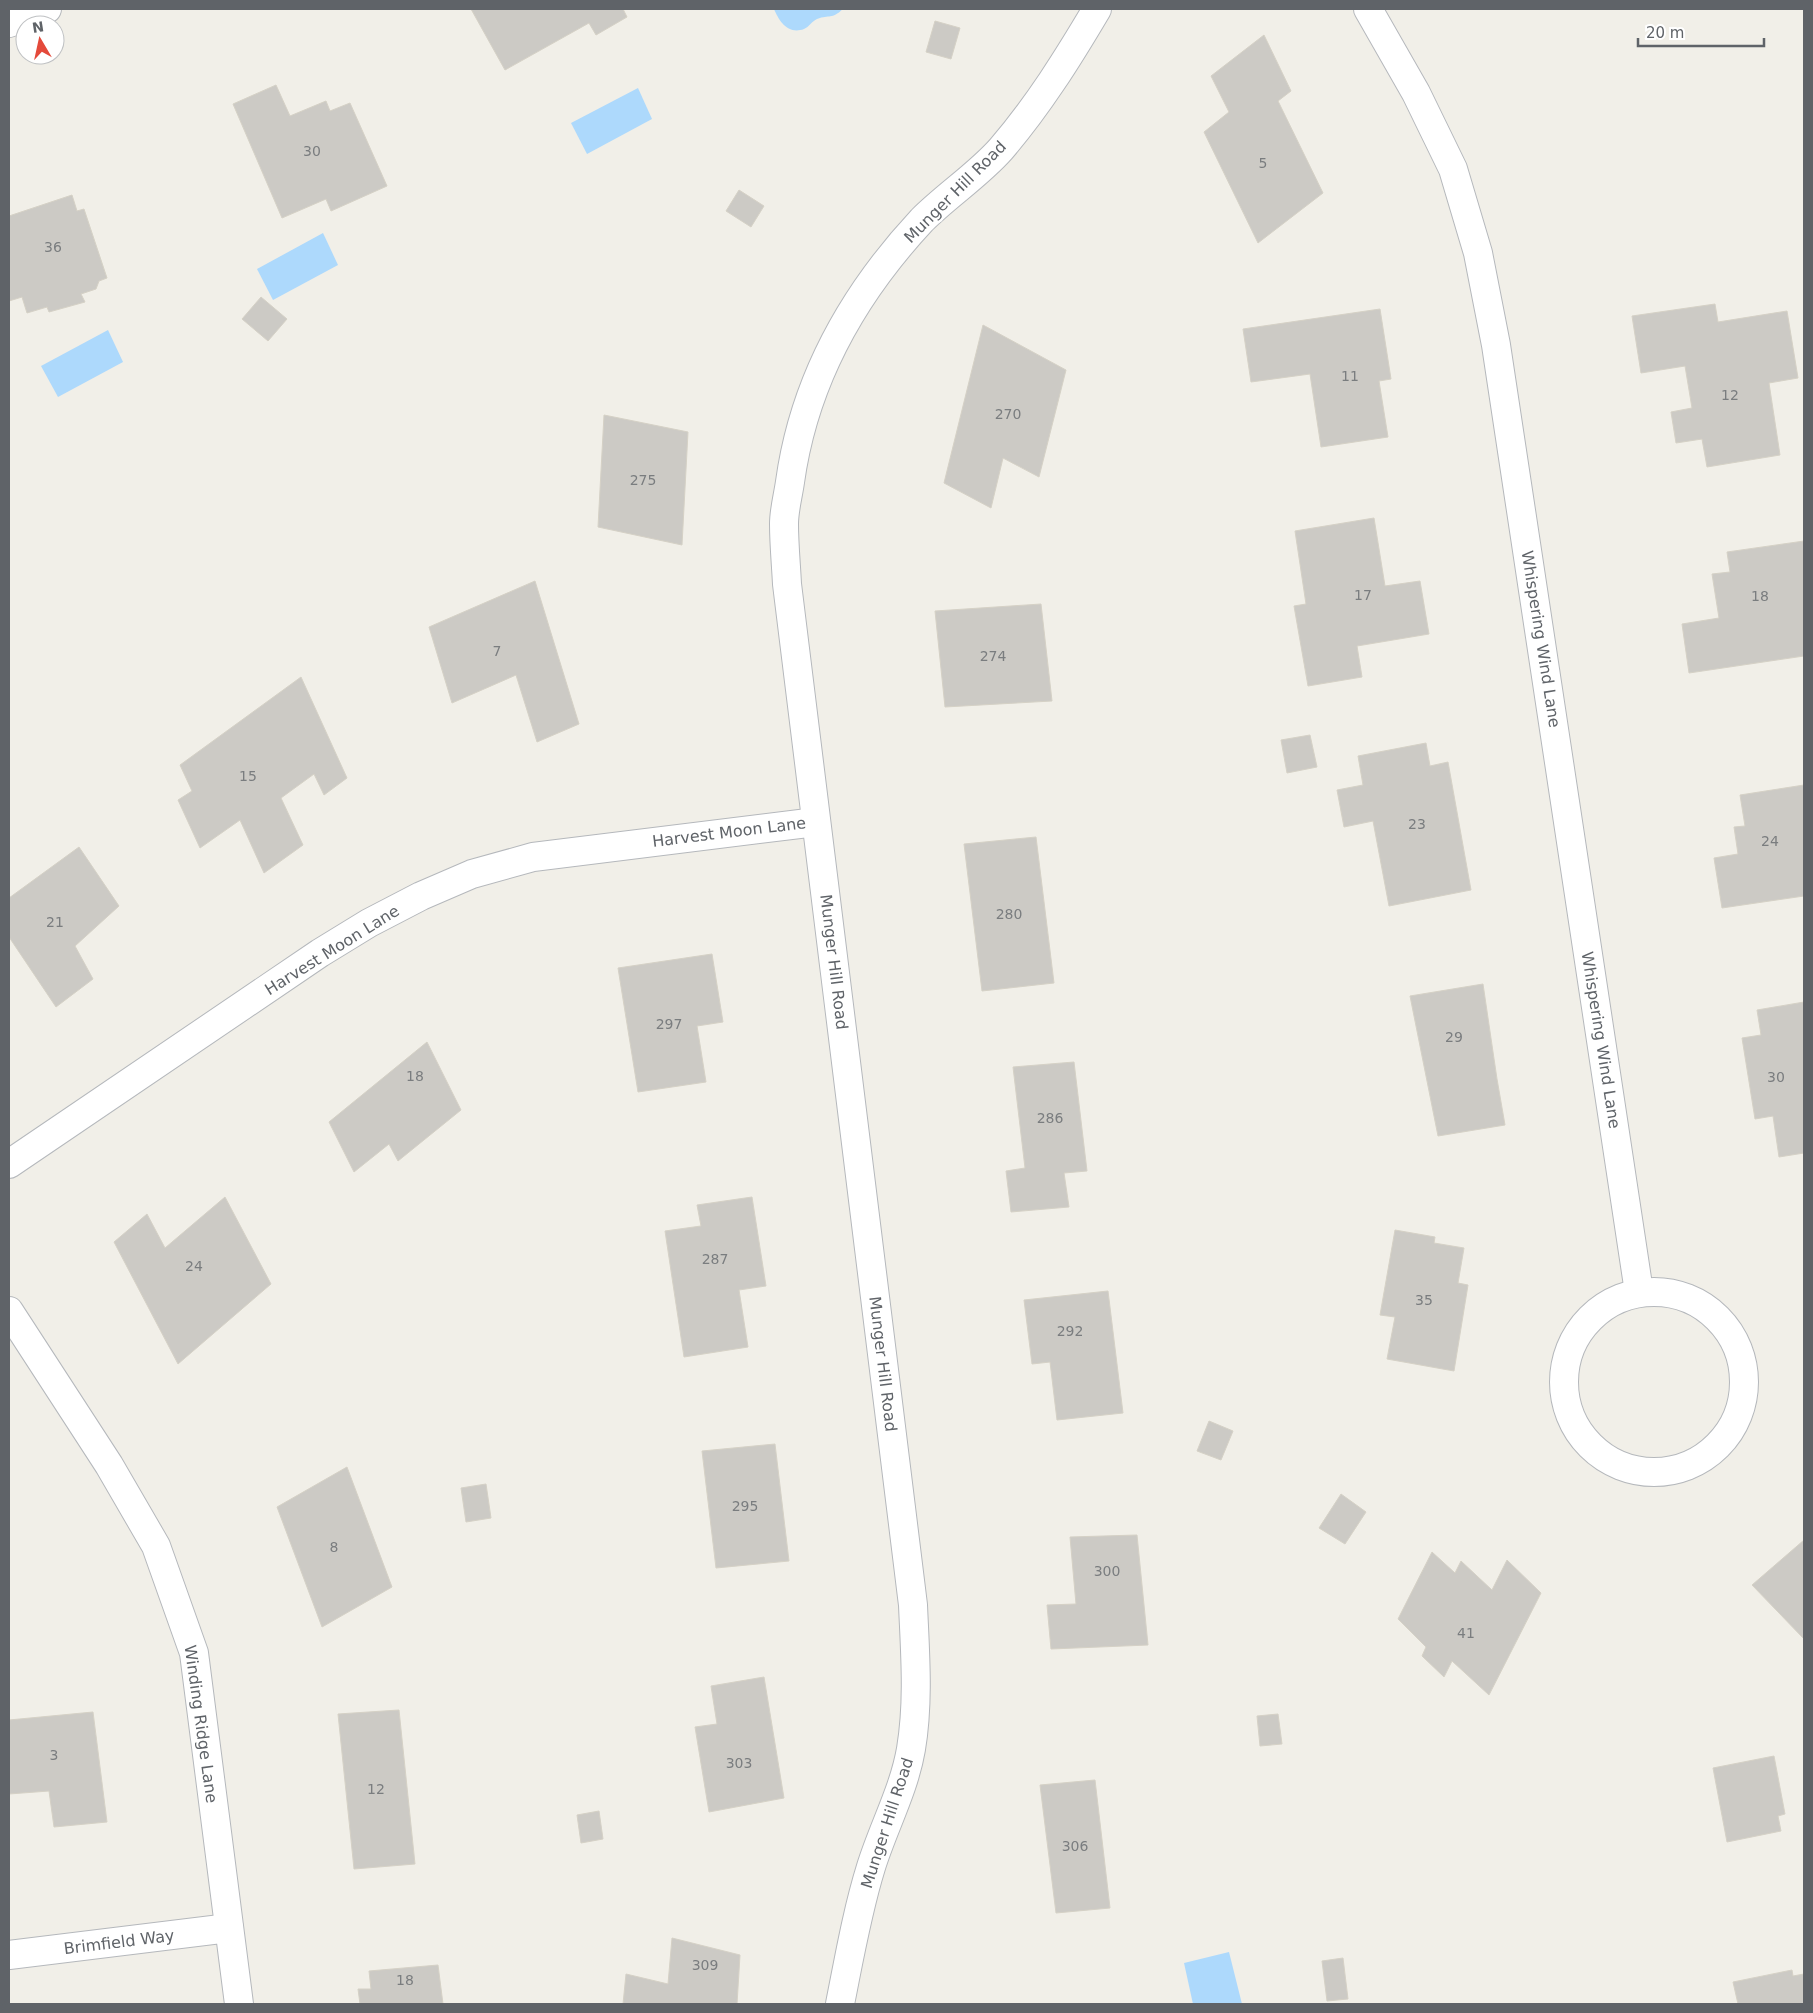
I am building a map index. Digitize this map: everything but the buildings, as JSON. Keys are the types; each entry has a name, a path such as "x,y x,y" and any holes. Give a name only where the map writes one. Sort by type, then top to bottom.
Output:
{"street":[{"path":"9,23 47,9"},
{"name":"Munger Hill Road","path":"840,2004 854,1935 871,1867 894,1806 911,1749 916,1679 912,1595 786,584 784,522 793,456 808,404 831,347 867,286 923,220 1000,150 1036,106 1066,62 1097,9"},
{"name":"Whispering Wind Lane","path":"1368,9 1416,93 1454,169 1478,253 1496,345 1639,1292"},
{"name":"Harvest Moon Lane","path":"9,1164 336,943 369,923 421,896 472,874 533,857 816,822"},
{"path":"1639,1292 1678,1294 1696,1301 1712,1312 1725,1325 1735,1341 1742,1359 1745,1378 1744,1397 1738,1416 1729,1433 1717,1447 1702,1459 1666,1472 1647,1472 1629,1469 1611,1462 1596,1451 1582,1438 1573,1422 1566,1404 1563,1386 1564,1367 1570,1349 1578,1333 1590,1318 1604,1306 1639,1292"},
{"name":"Winding Ridge Lane","path":"9,1310 109,1465 156,1546 194,1653 239,2004"},
{"name":"Brimfield Way","path":"9,1955 229,1928"}],"water":[{"path":"774,9 843,9 833,16 817,19 806,28 793,30 785,26"},
{"path":"638,88 652,119 587,154 571,123"},
{"path":"323,233 338,265 273,300 257,269"},
{"path":"108,330 123,362 58,397 41,366"},
{"path":"1229,1952 1242,2004 1193,2004 1184,1963"}]}
